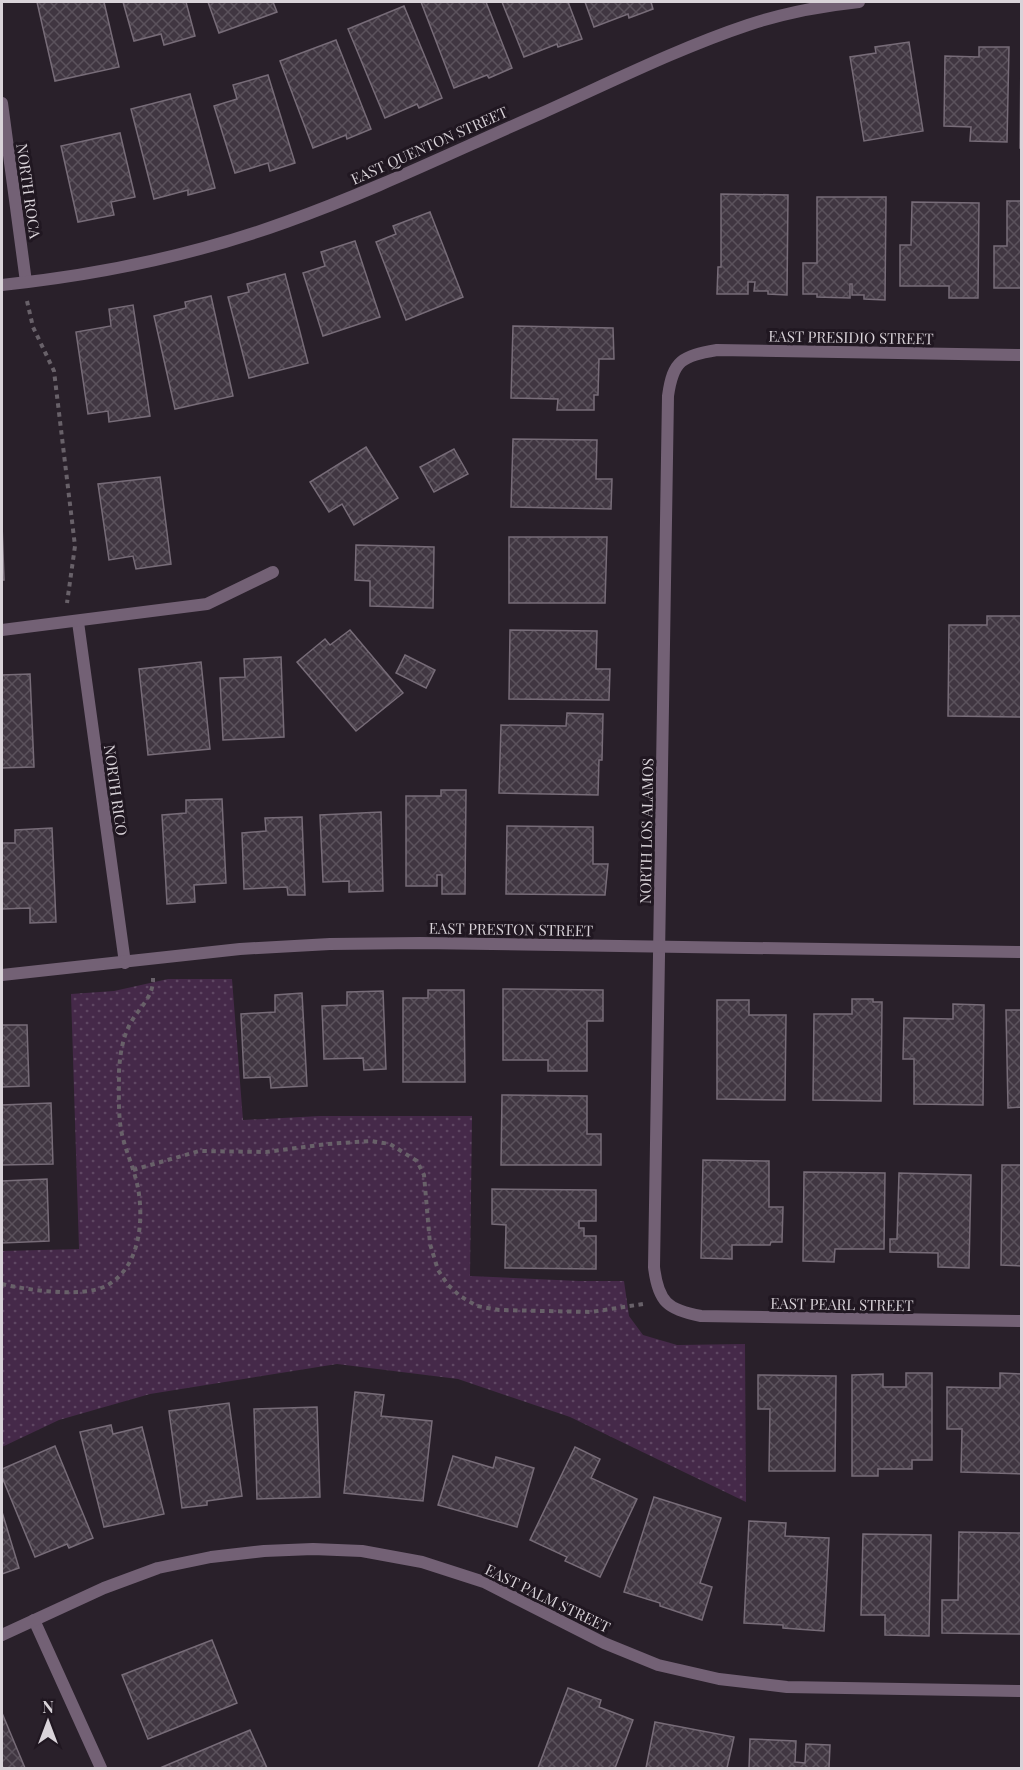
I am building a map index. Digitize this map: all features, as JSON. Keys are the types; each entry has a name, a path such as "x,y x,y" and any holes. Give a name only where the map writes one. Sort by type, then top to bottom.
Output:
{"street":[{"name":"EAST QUENTON STREET","path":"2,285 121,267 201,248 285,222 748,25 818,7 859,2"},
{"name":"NORTH ROCA","path":"2,103 26,282"},
{"name":"EAST PRESIDIO STREET","path":"681,361 696,354 717,350 1022,355"},
{"name":"NORTH LOS ALAMOS","path":"665,1302 657,1286 654,1267 668,396 671,376 681,361"},
{"path":"2,630 207,604 273,572"},
{"name":"NORTH RICO","path":"73,622 125,963"},
{"name":"EAST PRESTON STREET","path":"2,975 240,949 330,944 659,946 1022,952"},
{"name":"EAST PEARL STREET","path":"665,1302 680,1312 701,1316 1022,1322"},
{"name":"EAST PALM STREET","path":"2,1635 104,1588 158,1568 211,1557 264,1551 313,1549 362,1551 422,1562 484,1581 604,1643 658,1665 719,1679 787,1687 1022,1691"},
{"path":"34,1620 101,1768"}],"path":[{"path":"26,282 28,310 33,327 49,358 55,383 75,546 73,568 66,597 73,622"},
{"path":"2,1284 48,1291 93,1290 106,1286 122,1272 133,1255 140,1233 138,1188 121,1130 119,1069 128,1028 135,1014 147,1000 153,986 151,960"},
{"path":"133,1170 199,1151 266,1152 327,1144 371,1142 390,1144 417,1161 424,1175 430,1244 438,1270 448,1285 460,1296 477,1306 500,1310 591,1312 665,1302"}],"shaded area":[{"path":"168,979 232,979 243,1120 320,1116 472,1116 470,1276 624,1281 629,1316 643,1335 677,1345 745,1344 746,1502 570,1417 458,1379 337,1364 150,1394 59,1420 2,1447 2,1251 79,1249 71,994 114,991"}],"building":[{"path":"37,2 104,2 119,67 55,81"},
{"path":"123,2 186,2 195,36 164,45 161,34 134,41"},
{"path":"208,2 273,2 277,12 219,33"},
{"path":"421,2 486,2 512,68 489,78 487,75 454,88"},
{"path":"502,2 568,2 582,39 558,47 557,44 524,57"},
{"path":"585,2 651,2 653,9 629,18 628,14 594,27"},
{"path":"404,6 442,98 419,108 417,104 385,118 348,29"},
{"path":"336,40 371,129 347,139 346,135 313,148 280,61"},
{"path":"909,42 923,131 864,141 850,57 876,53 875,47"},
{"path":"979,47 1009,47 1007,142 970,141 971,127 944,126 945,56 979,57"},
{"path":"1021,55 1022,148 1020,148"},
{"path":"268,75 295,163 270,171 268,163 235,173 214,106 237,99 233,85"},
{"path":"190,94 215,188 188,195 188,190 154,199 131,109"},
{"path":"120,133 135,197 111,202 114,215 78,222 61,146"},
{"path":"721,194 788,195 787,295 754,291 755,282 748,282 748,294 717,294 718,267 721,267"},
{"path":"817,197 886,197 885,300 864,299 864,295 852,295 852,284 850,284 850,298 817,297 817,294 803,294 803,263 817,263"},
{"path":"1007,201 1022,201 1022,288 994,288 994,246 1007,246"},
{"path":"912,202 979,203 978,298 949,298 949,286 900,286 900,245 911,245"},
{"path":"430,212 463,297 406,320 376,242 396,234 393,226"},
{"path":"355,241 380,317 323,336 303,273 325,266 321,252"},
{"path":"285,274 308,363 249,378 228,297 249,292 247,284"},
{"path":"211,296 233,396 175,409 154,316 186,308 185,302"},
{"path":"133,305 150,416 109,422 108,411 88,414 76,332 111,326 109,309"},
{"path":"513,326 613,328 614,359 599,359 598,395 594,395 594,410 557,410 558,399 511,398"},
{"path":"513,439 597,440 596,479 612,479 611,509 511,507"},
{"path":"366,447 398,498 354,525 342,504 329,512 310,482"},
{"path":"454,449 468,474 434,492 420,467"},
{"path":"160,477 171,564 136,569 133,556 109,560 98,484"},
{"path":"2,524 4,580 2,580"},
{"path":"509,537 607,537 605,603 509,603"},
{"path":"356,545 434,547 433,608 370,606 370,581 355,580"},
{"path":"987,616 1022,616 1022,717 948,716 949,625 987,625"},
{"path":"350,630 403,693 356,731 297,662 325,639 330,645"},
{"path":"510,630 597,631 596,669 610,669 609,700 509,699"},
{"path":"405,655 435,670 426,688 396,673"},
{"path":"281,657 284,737 223,740 220,678 245,677 244,659"},
{"path":"201,662 210,749 148,755 139,669"},
{"path":"30,674 34,767 2,768 2,675"},
{"path":"567,713 603,714 602,760 599,760 598,795 499,793 501,725 566,726"},
{"path":"441,790 466,790 465,894 442,894 442,875 437,875 437,886 406,886 406,796 441,796"},
{"path":"222,799 226,883 194,885 195,902 167,904 162,815 186,813 186,800"},
{"path":"381,812 383,891 349,892 349,881 323,882 320,815"},
{"path":"302,817 305,895 288,895 287,887 244,889 242,833 266,831 265,818"},
{"path":"507,826 593,827 593,864 608,864 605,895 506,894"},
{"path":"52,828 56,922 30,923 30,908 2,909 2,843 15,843 15,830"},
{"path":"503,989 603,990 603,1021 587,1021 587,1071 548,1071 548,1060 503,1060"},
{"path":"428,990 464,990 465,1082 403,1082 403,998 428,998"},
{"path":"383,991 386,1069 364,1070 363,1058 324,1059 322,1006 347,1005 347,992"},
{"path":"302,993 307,1086 271,1088 270,1077 244,1078 241,1014 275,1012 275,995"},
{"path":"852,999 873,999 873,1002 882,1002 881,1101 813,1100 814,1014 852,1014"},
{"path":"717,1000 749,1000 749,1015 786,1015 785,1100 717,1099"},
{"path":"953,1004 984,1005 983,1105 914,1104 914,1059 903,1059 904,1018 953,1019"},
{"path":"1006,1010 1022,1010 1022,1107 1008,1108"},
{"path":"2,1025 27,1025 29,1086 2,1087"},
{"path":"502,1095 587,1096 587,1134 601,1134 601,1165 501,1165"},
{"path":"51,1103 53,1164 2,1165 2,1105"},
{"path":"703,1160 769,1161 769,1207 783,1207 782,1242 771,1242 770,1245 732,1245 732,1259 701,1258"},
{"path":"1002,1165 1022,1165 1022,1266 1001,1265"},
{"path":"804,1172 885,1173 884,1249 835,1249 834,1262 803,1261"},
{"path":"899,1173 971,1175 969,1268 938,1267 938,1253 890,1252 890,1239 897,1239"},
{"path":"47,1179 49,1241 2,1243 2,1181"},
{"path":"492,1189 596,1190 596,1221 579,1221 579,1228 584,1228 584,1236 596,1236 596,1269 505,1268 506,1225 492,1224"},
{"path":"906,1373 932,1373 932,1460 912,1460 912,1469 878,1469 878,1476 852,1476 852,1375 883,1374 883,1387 906,1387"},
{"path":"1000,1373 1022,1374 1022,1474 961,1472 962,1429 947,1429 947,1387 1000,1388"},
{"path":"758,1375 836,1376 835,1471 769,1471 770,1409 758,1409"},
{"path":"355,1392 384,1395 381,1416 432,1421 423,1501 344,1493"},
{"path":"229,1403 242,1496 207,1501 207,1505 182,1508 169,1411"},
{"path":"317,1407 320,1497 257,1499 254,1409"},
{"path":"111,1425 113,1434 142,1427 164,1514 104,1527 80,1432"},
{"path":"55,1446 93,1538 69,1548 67,1544 35,1557 2,1477 2,1469"},
{"path":"575,1447 600,1459 591,1478 637,1499 600,1577 565,1561 567,1557 530,1540"},
{"path":"453,1456 493,1468 496,1457 534,1468 517,1527 438,1505"},
{"path":"654,1497 721,1518 700,1583 712,1587 702,1620 660,1606 660,1603 624,1592"},
{"path":"2,1512 19,1568 2,1574"},
{"path":"749,1521 786,1523 785,1536 829,1538 824,1631 783,1628 783,1625 744,1623"},
{"path":"959,1532 1022,1533 1022,1634 942,1633 942,1600 958,1600"},
{"path":"863,1534 931,1535 929,1636 885,1635 885,1615 861,1615"},
{"path":"212,1640 237,1703 148,1739 122,1675"},
{"path":"568,1688 601,1700 599,1707 633,1720 615,1768 538,1768"},
{"path":"2,1713 25,1768 2,1768"},
{"path":"655,1722 734,1737 727,1768 646,1768"},
{"path":"250,1730 267,1768 160,1768"},
{"path":"750,1739 796,1741 795,1762 805,1763 806,1744 830,1745 829,1768 749,1768"}]}
